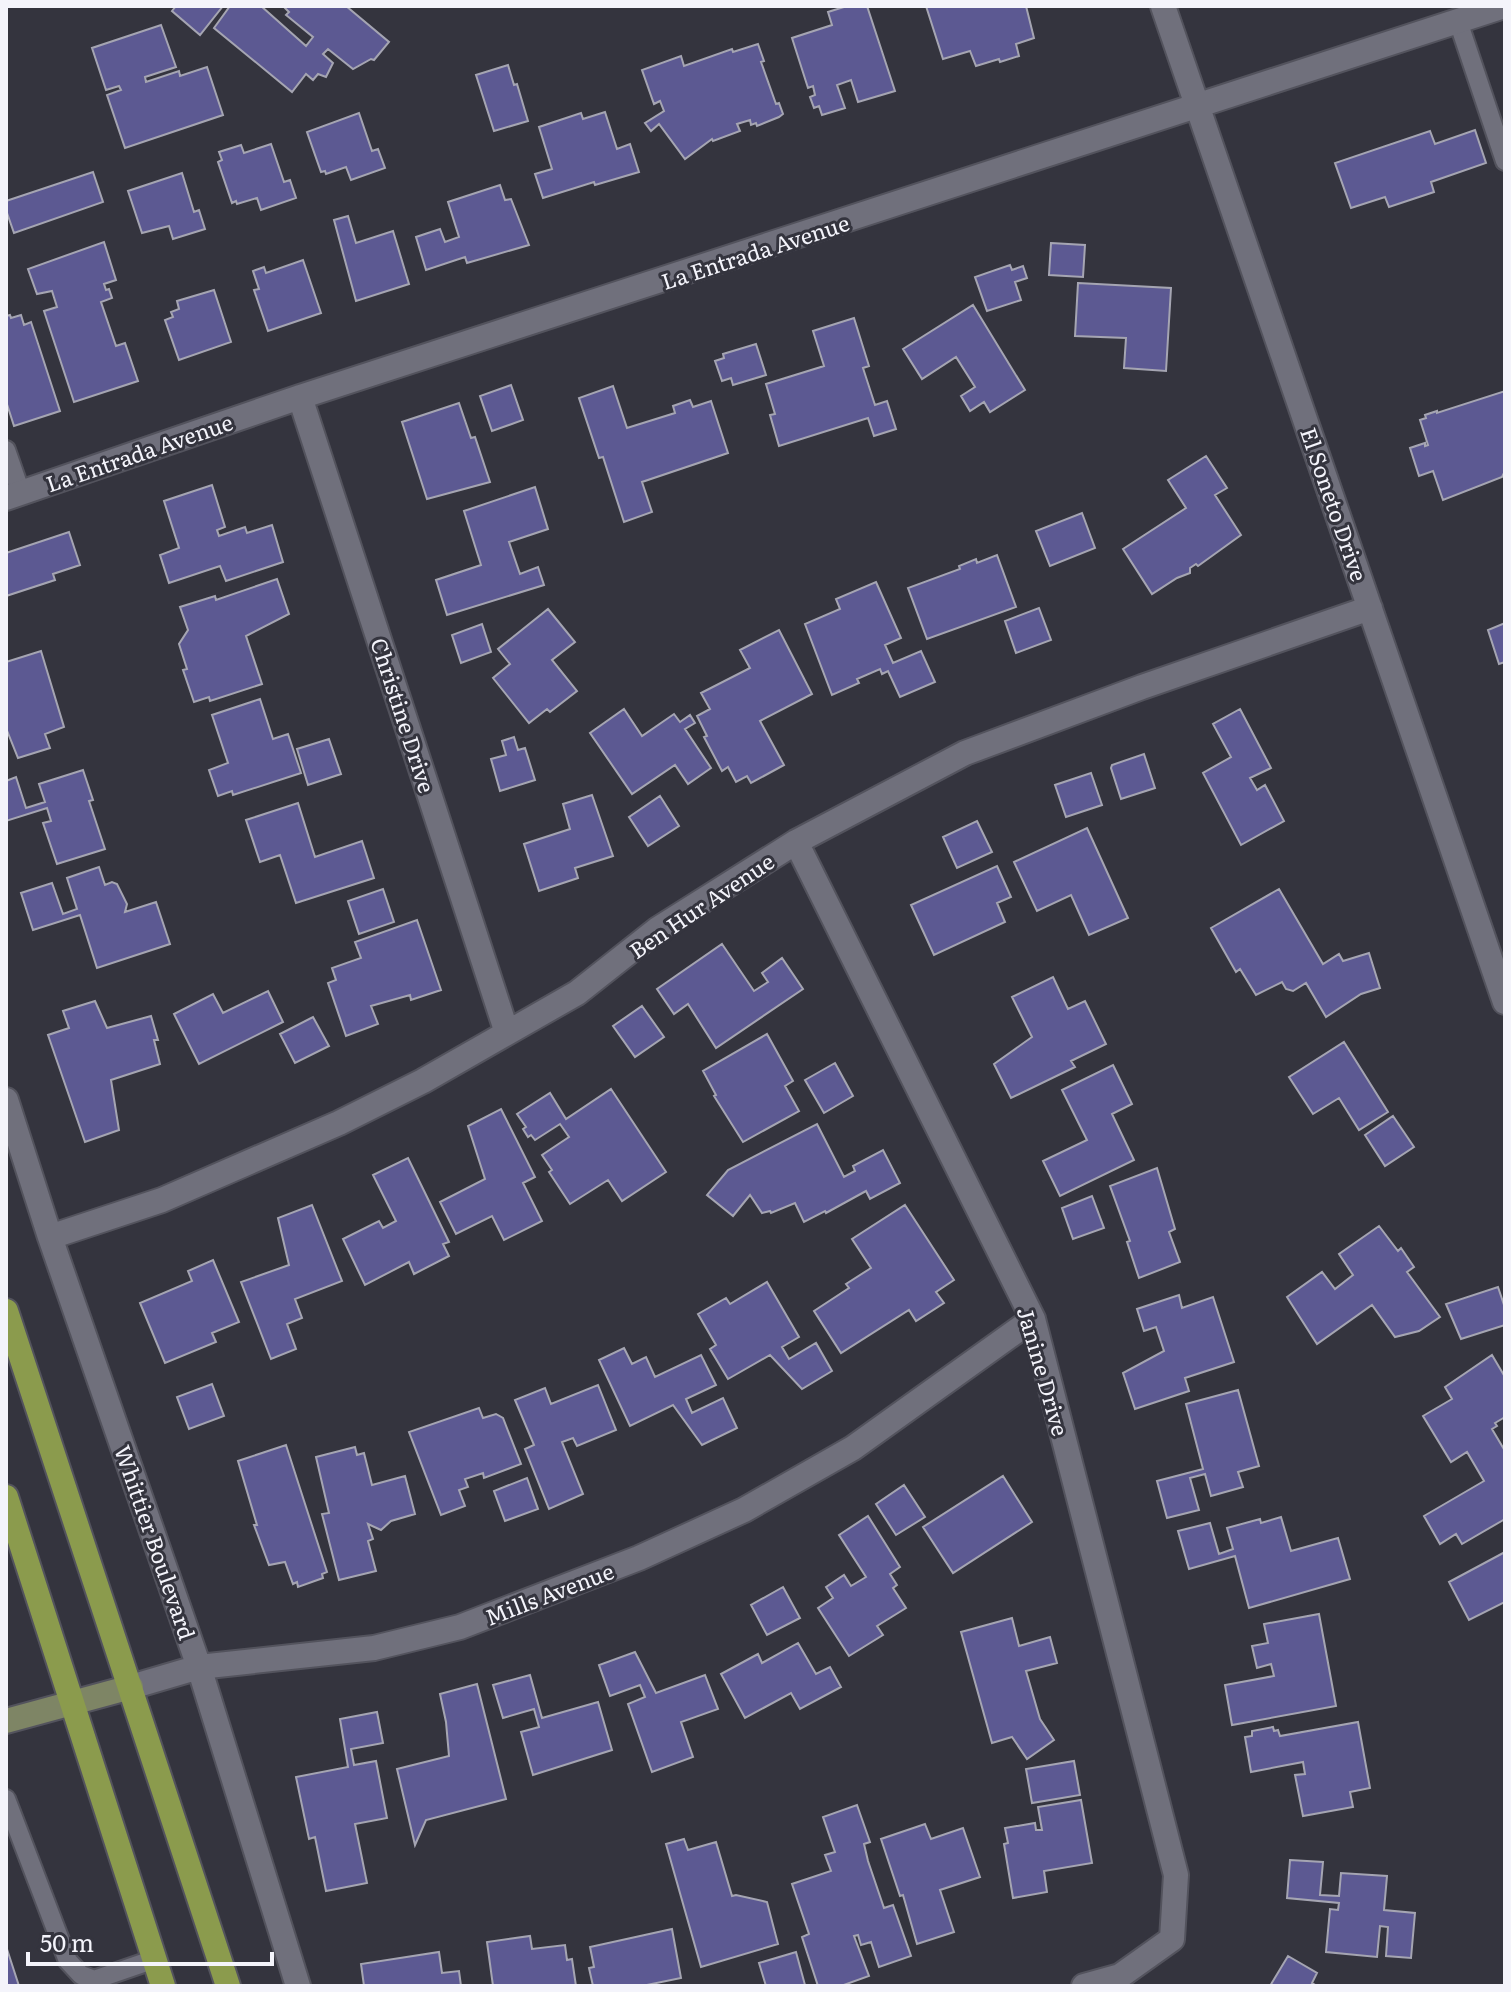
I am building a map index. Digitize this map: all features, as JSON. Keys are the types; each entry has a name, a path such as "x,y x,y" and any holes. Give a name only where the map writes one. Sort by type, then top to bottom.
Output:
{"main road":[{"path":"6,1311 228,1986"},
{"path":"6,1497 163,1986"}],"street":[{"name":"El Soneto Drive","path":"1163,6 1505,1002"},
{"name":"La Entrada Avenue","path":"13,495 300,397 1504,6"},
{"name":"Christine Drive","path":"300,397 507,1033"},
{"name":"Ben Hur Avenue","path":"50,1237 162,1200 339,1123 423,1081 577,993 658,929 796,842 965,753 1142,687 1370,608"},
{"name":"Janine Drive","path":"796,842 1033,1319 1176,1875 1172,1939 1120,1976 1084,1986"},
{"name":"Whittier Boulevard","path":"6,1100 50,1237 199,1667 298,1986"},
{"name":"Mills Avenue","path":"6,1721 199,1667 374,1648 460,1627 639,1558 744,1510 853,1448 1033,1319"}],"lane":[{"path":"1458,21 1505,161"},
{"path":"6,450 13,495"},
{"path":"6,1799 68,1961 81,1975 94,1980 155,1959"}],"building":[{"path":"176,6 223,6 200,35 172,11"},
{"path":"230,6 261,6 306,46 313,37 286,15 289,12 286,6 346,6 389,42 374,60 353,69 328,49 323,54 333,63 326,77 318,74 313,80 306,74 292,92 214,28"},
{"path":"847,6 867,6 895,91 858,102 851,80 837,85 845,108 822,115 819,106 814,108 810,97 815,95 813,86 808,88 792,38 832,25 828,12"},
{"path":"926,6 1026,6 1034,38 1016,44 1019,56 1000,62 999,59 976,66 970,51 943,59"},
{"path":"161,25 176,67 145,77 146,82 179,71 180,76 207,67 223,115 125,148 107,95 121,90 119,86 106,90 92,48"},
{"path":"758,44 776,104 779,103 783,114 757,126 756,123 751,125 750,120 737,124 740,131 712,139 685,159 659,124 651,131 645,123 664,111 660,101 654,104 642,70 681,56 684,66 732,49 733,52"},
{"path":"508,65 528,121 494,131 476,75"},
{"path":"605,112 617,149 630,144 639,172 543,198 535,174 552,169 539,127 581,113 583,119"},
{"path":"359,113 372,151 378,149 385,168 351,180 346,167 326,174 325,171 321,172 307,132"},
{"path":"1475,130 1486,163 1431,182 1434,192 1389,207 1385,197 1351,208 1335,163 1430,131 1435,144"},
{"path":"271,144 284,182 290,180 296,198 261,210 257,198 232,203 218,162 222,160 219,152 241,145 244,153"},
{"path":"93,172 103,202 14,233 6,201"},
{"path":"182,173 194,212 199,210 205,229 173,239 169,226 142,233 128,191"},
{"path":"500,185 505,200 511,199 529,245 467,263 465,257 426,270 416,237 440,229 445,242 459,237 448,202"},
{"path":"348,216 356,243 393,231 409,284 356,301 334,220"},
{"path":"104,242 116,280 104,284 112,298 101,302 116,346 125,343 138,381 74,402 44,311 57,307 52,291 37,294 28,269"},
{"path":"1051,243 1085,245 1083,277 1049,275"},
{"path":"303,260 321,313 268,331 254,290 259,289 253,271 264,267 266,273"},
{"path":"1010,265 1012,270 1023,266 1027,278 1015,282 1021,300 987,311 975,277"},
{"path":"1078,283 1171,288 1166,371 1124,368 1126,338 1075,336"},
{"path":"214,290 231,342 179,360 165,320 173,317 171,312 179,309 177,301"},
{"path":"973,305 1025,390 990,412 984,402 970,411 961,396 975,387 956,357 922,379 903,349"},
{"path":"10,315 11,318 21,315 24,325 31,322 60,411 14,426 6,401 6,316"},
{"path":"854,318 869,366 863,368 875,405 887,401 896,429 874,436 868,418 779,446 770,415 775,414 766,384 824,366 813,331"},
{"path":"756,344 766,375 733,385 731,378 722,381 715,361 724,358 723,354"},
{"path":"511,385 523,420 492,431 480,396"},
{"path":"613,386 627,428 675,413 673,406 690,400 693,407 711,401 728,453 642,482 652,512 624,522 603,457 599,458 579,398"},
{"path":"1505,391 1505,471 1502,477 1443,500 1433,471 1419,476 1410,448 1425,443 1425,446 1428,445 1420,420 1426,418 1425,415"},
{"path":"459,403 471,438 475,437 490,482 427,499 402,422"},
{"path":"1206,456 1227,488 1215,495 1241,535 1198,566 1196,564 1190,568 1190,573 1152,594 1123,549 1186,508 1168,480"},
{"path":"212,485 225,527 217,530 219,536 245,527 247,533 272,525 283,562 226,581 220,566 169,583 160,555 179,548 164,501"},
{"path":"535,487 548,529 509,542 520,574 538,567 544,585 447,615 436,580 481,565 464,511"},
{"path":"1082,513 1095,548 1050,566 1036,531"},
{"path":"69,532 80,565 53,574 55,580 6,596 6,553"},
{"path":"997,555 1016,607 927,639 908,588 960,569 959,566 976,559 977,563"},
{"path":"277,579 289,614 246,636 262,684 210,701 209,697 194,702 183,670 187,669 179,644 188,630 180,607 215,596 216,600"},
{"path":"876,582 901,638 885,645 893,663 921,651 935,682 900,697 888,671 882,674 880,669 832,695 805,624 840,609 836,599"},
{"path":"1039,608 1051,640 1016,653 1005,621"},
{"path":"548,609 575,642 552,660 577,691 550,712 547,709 529,723 493,678 510,664 498,649"},
{"path":"1505,623 1505,662 1499,664 1488,630"},
{"path":"482,624 491,652 461,663 452,635"},
{"path":"779,630 812,694 760,721 784,765 751,783 747,776 736,782 728,767 722,771 704,737 707,736 697,716 710,709 701,693 750,668 740,650"},
{"path":"41,651 64,727 45,734 50,748 18,758 6,728 6,662"},
{"path":"260,699 273,739 288,734 301,773 233,795 232,791 218,796 209,770 228,763 212,715"},
{"path":"624,709 642,736 674,714 680,722 690,715 695,723 685,729 711,768 688,784 675,765 632,794 590,733"},
{"path":"1240,709 1271,768 1250,778 1257,790 1265,785 1284,821 1241,845 1203,773 1231,757 1213,724"},
{"path":"514,737 518,750 525,748 535,780 500,791 491,759 506,755 502,741"},
{"path":"329,739 341,774 308,785 297,749"},
{"path":"1144,754 1155,788 1121,799 1112,765"},
{"path":"83,770 93,800 89,801 105,849 57,864 43,823 51,821 47,808 6,821 6,781 16,777 26,808 45,802 39,784"},
{"path":"1091,773 1102,805 1066,817 1055,785"},
{"path":"592,795 613,856 575,868 578,878 539,891 524,844 570,829 563,804"},
{"path":"660,796 679,826 648,846 629,817"},
{"path":"298,803 315,857 362,841 374,878 296,903 280,855 260,862 246,820"},
{"path":"977,821 992,852 957,868 943,837"},
{"path":"1087,828 1128,918 1089,935 1071,895 1037,911 1014,862"},
{"path":"997,866 1011,897 997,903 1005,922 934,955 911,905"},
{"path":"99,867 105,885 112,882 117,884 127,904 125,912 156,902 170,944 97,968 80,915 33,930 21,893 52,883 63,914 77,909 67,878"},
{"path":"383,889 394,922 359,934 348,901"},
{"path":"1279,889 1323,964 1339,954 1343,961 1369,953 1380,988 1361,994 1326,1017 1306,983 1293,991 1286,989 1282,982 1256,995 1240,969 1236,972 1211,928"},
{"path":"417,920 441,990 411,1000 410,995 371,1006 378,1024 346,1036 328,983 336,980 332,968 361,958 355,942"},
{"path":"722,944 754,991 768,982 762,973 782,958 803,989 716,1048 688,1004 674,1014 657,989"},
{"path":"1053,977 1068,1009 1085,1001 1106,1044 1071,1061 1075,1067 1011,1098 994,1064 1032,1037 1012,997"},
{"path":"268,991 283,1022 199,1064 174,1014 213,994 223,1013"},
{"path":"95,1001 107,1028 151,1016 158,1040 154,1040 160,1064 111,1080 119,1130 85,1142 48,1035 69,1028 63,1011"},
{"path":"642,1006 664,1037 635,1057 613,1026"},
{"path":"313,1017 329,1046 295,1063 280,1034"},
{"path":"767,1034 793,1081 785,1086 799,1111 743,1142 714,1096 703,1071"},
{"path":"1344,1042 1388,1112 1359,1130 1339,1098 1313,1114 1289,1077"},
{"path":"835,1063 853,1096 824,1113 805,1080"},
{"path":"1113,1065 1132,1104 1112,1114 1134,1160 1060,1196 1043,1161 1087,1140 1062,1090"},
{"path":"611,1089 666,1172 622,1201 608,1180 570,1204 542,1155 569,1137 560,1124 535,1140 531,1135 528,1137 523,1129 526,1127 517,1114 550,1093 566,1119"},
{"path":"501,1109 535,1177 523,1183 542,1221 504,1240 492,1216 456,1234 440,1202 485,1179 468,1126"},
{"path":"1393,1116 1414,1147 1385,1166 1365,1135"},
{"path":"817,1124 844,1177 855,1171 853,1166 883,1150 900,1183 870,1199 866,1191 804,1222 795,1203 771,1213 762,1213 750,1195 733,1216 707,1195 728,1170"},
{"path":"408,1158 449,1242 443,1244 449,1256 414,1274 409,1262 365,1285 343,1239 379,1221 383,1228 396,1221 373,1175"},
{"path":"1157,1168 1175,1229 1169,1232 1180,1262 1139,1278 1127,1242 1130,1241 1110,1186"},
{"path":"1092,1196 1104,1228 1073,1239 1062,1208"},
{"path":"312,1205 342,1281 295,1299 302,1318 287,1324 296,1349 271,1359 241,1282 289,1265 278,1218"},
{"path":"905,1205 954,1280 936,1292 944,1303 916,1321 909,1310 841,1353 814,1311 849,1288 846,1284 871,1268 852,1239"},
{"path":"1379,1226 1398,1251 1401,1248 1414,1267 1407,1272 1440,1317 1419,1331 1395,1337 1372,1305 1317,1344 1287,1297 1322,1272 1335,1289 1353,1275 1339,1254"},
{"path":"213,1260 239,1322 212,1333 216,1342 165,1363 140,1303 192,1281 188,1271"},
{"path":"767,1282 799,1337 782,1347 789,1359 816,1343 832,1371 802,1389 770,1355 728,1379 710,1349 716,1345 698,1314 726,1298 730,1304"},
{"path":"1498,1287 1505,1308 1505,1325 1461,1339 1446,1304"},
{"path":"1179,1295 1182,1308 1213,1297 1234,1362 1185,1378 1189,1391 1135,1409 1123,1373 1164,1351 1156,1327 1144,1331 1137,1309"},
{"path":"624,1348 632,1364 646,1357 655,1377 701,1355 716,1385 686,1399 692,1413 723,1398 737,1428 702,1445 673,1405 630,1426 599,1360"},
{"path":"1492,1355 1505,1377 1505,1417 1492,1429 1505,1451 1505,1519 1462,1544 1456,1534 1440,1544 1424,1516 1484,1481 1467,1452 1451,1462 1423,1416 1452,1399 1445,1387"},
{"path":"212,1384 224,1416 189,1429 177,1397"},
{"path":"598,1385 616,1430 577,1446 573,1438 562,1442 583,1494 549,1509 525,1449 534,1445 515,1400 545,1388 551,1404"},
{"path":"1238,1390 1259,1466 1238,1472 1243,1487 1211,1496 1205,1474 1190,1478 1199,1510 1167,1518 1157,1481 1203,1469 1186,1404"},
{"path":"479,1408 483,1418 496,1414 503,1418 521,1464 484,1478 483,1473 465,1479 468,1487 459,1490 465,1506 441,1515 409,1432"},
{"path":"286,1445 327,1572 322,1574 323,1578 298,1587 297,1582 293,1584 285,1562 269,1565 254,1525 257,1525 238,1461"},
{"path":"355,1447 357,1455 364,1453 372,1485 405,1476 415,1514 391,1521 381,1530 368,1524 373,1539 368,1541 376,1571 339,1580 322,1514 329,1513 316,1457"},
{"path":"1003,1476 1032,1522 953,1573 923,1527"},
{"path":"527,1478 538,1509 505,1521 494,1491"},
{"path":"904,1485 925,1517 896,1535 876,1504"},
{"path":"868,1516 900,1567 890,1574 897,1585 893,1588 906,1608 877,1626 883,1635 849,1656 818,1608 833,1598 826,1587 844,1575 851,1586 866,1577 839,1535"},
{"path":"1281,1517 1291,1551 1338,1538 1350,1579 1249,1608 1235,1556 1189,1569 1178,1531 1210,1523 1219,1554 1233,1549 1227,1528"},
{"path":"1505,1552 1505,1602 1469,1620 1449,1582"},
{"path":"783,1587 800,1618 767,1635 751,1605"},
{"path":"1319,1614 1336,1706 1232,1725 1225,1685 1274,1676 1271,1664 1257,1668 1252,1646 1268,1643 1264,1624"},
{"path":"1012,1618 1019,1646 1050,1637 1057,1663 1026,1671 1040,1719 1054,1740 1027,1759 1012,1737 992,1743 961,1632"},
{"path":"798,1643 816,1674 830,1667 841,1687 800,1709 791,1693 745,1718 721,1674 758,1654 762,1663"},
{"path":"635,1652 656,1693 705,1675 718,1709 681,1722 693,1757 652,1772 628,1704 645,1697 640,1685 610,1696 599,1665"},
{"path":"530,1675 542,1718 598,1702 612,1750 533,1775 521,1732 539,1727 534,1709 503,1718 493,1685"},
{"path":"477,1684 506,1799 426,1820 415,1845 397,1769 449,1756 440,1694"},
{"path":"377,1712 383,1743 351,1749 354,1765 376,1761 387,1818 355,1824 367,1883 326,1891 315,1837 309,1839 296,1777 348,1767 340,1719"},
{"path":"1358,1722 1370,1788 1350,1792 1353,1807 1303,1816 1295,1775 1305,1774 1303,1762 1251,1772 1245,1737 1252,1736 1252,1731 1273,1727 1280,1736"},
{"path":"1074,1761 1080,1795 1032,1803 1026,1769"},
{"path":"1081,1800 1092,1863 1044,1871 1047,1892 1013,1898 1004,1844 1008,1843 1005,1828 1035,1823 1036,1830 1042,1830 1038,1807"},
{"path":"857,1805 870,1842 864,1844 868,1861 884,1908 893,1905 911,1956 879,1967 871,1942 861,1945 858,1935 854,1936 869,1976 841,1986 818,1986 802,1937 809,1934 792,1884 831,1871 825,1855 835,1852 823,1817"},
{"path":"925,1824 931,1839 963,1828 980,1877 940,1890 954,1932 917,1944 903,1895 900,1896 881,1839"},
{"path":"684,1839 688,1850 716,1842 732,1896 767,1902 778,1944 701,1967 666,1844"},
{"path":"1290,1860 1323,1862 1320,1895 1339,1896 1341,1873 1387,1876 1384,1910 1415,1913 1411,1958 1386,1956 1388,1927 1380,1926 1377,1957 1326,1952 1330,1909 1338,1910 1339,1903 1287,1898"},
{"path":"672,1929 681,1978 642,1986 593,1986 589,1968 594,1967 590,1947"},
{"path":"530,1936 532,1949 565,1945 567,1960 572,1959 576,1986 493,1986 487,1942"},
{"path":"6,1946 19,1986 6,1986"},
{"path":"439,1952 442,1973 459,1971 461,1986 364,1986 361,1964"},
{"path":"796,1952 805,1985 766,1986 759,1963"},
{"path":"1288,1956 1317,1973 1312,1983 1317,1986 1270,1986"}]}
